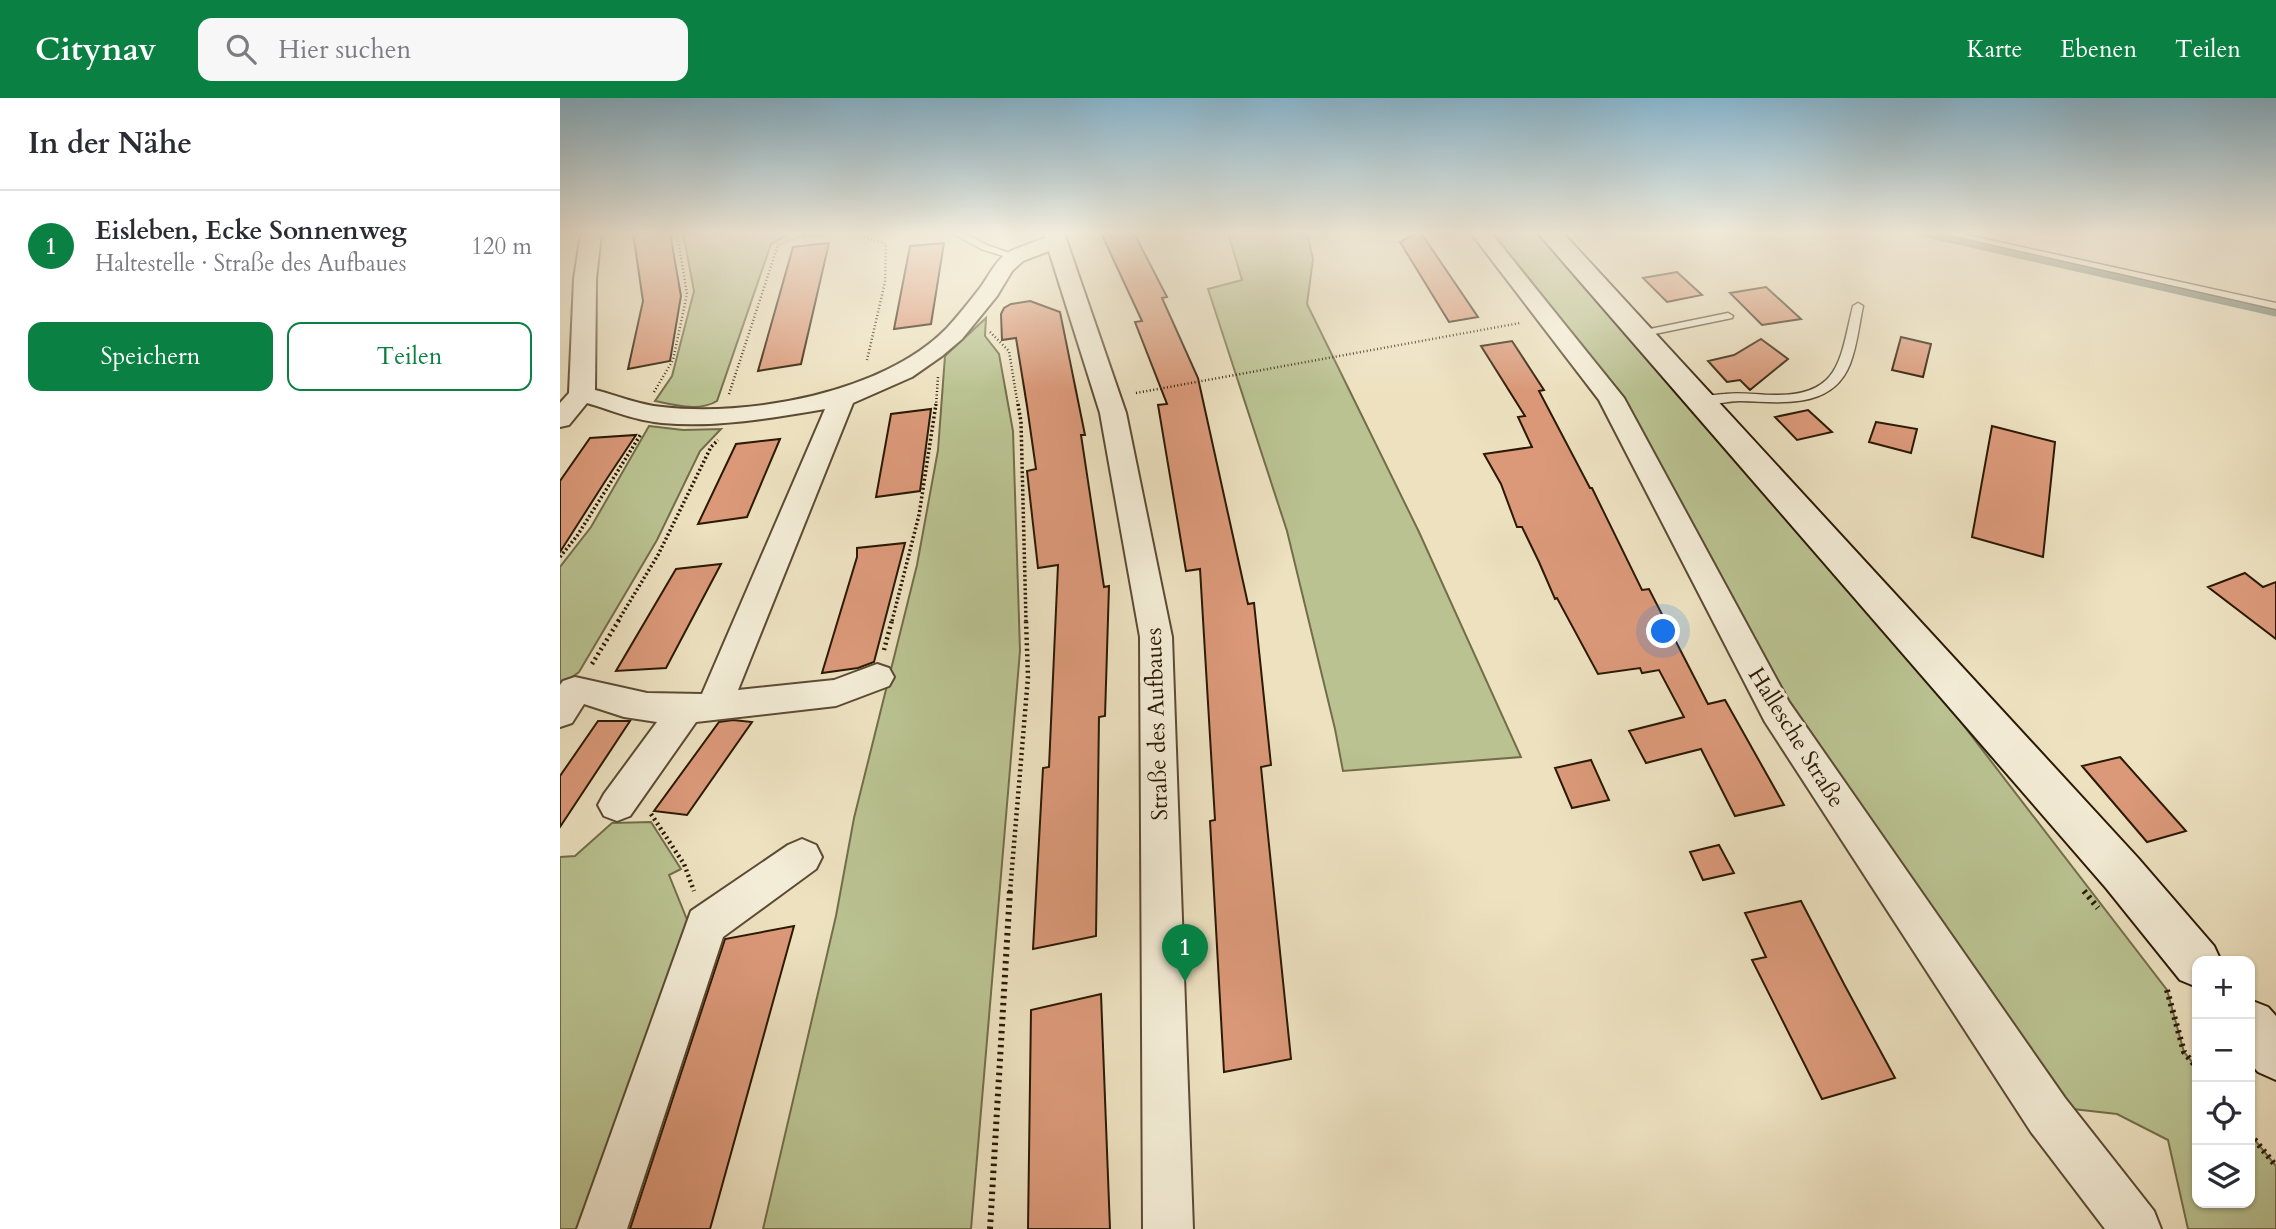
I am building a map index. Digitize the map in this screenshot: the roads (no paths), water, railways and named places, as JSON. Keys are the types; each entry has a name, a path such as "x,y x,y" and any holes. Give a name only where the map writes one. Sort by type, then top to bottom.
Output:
{"main road":[{"path":"1597,286 2122,873 2192,957"},
{"path":"2255,1031 2276,1054"}],"street":[{"path":"560,419 582,394 584,286"},
{"path":"582,394 659,415 722,416 851,395 903,372 934,351 954,334 992,286"},
{"name":"Straße des Aufbaues","path":"1072,286 1108,398 1156,637 1168,1229"},
{"name":"Hallesche Straße","path":"1522,286 1611,398 1777,712 2048,1115 2136,1229"},
{"path":"617,805 700,708 851,395"},
{"path":"568,701 595,691 621,703 665,709 700,708 836,693 877,677"},
{"path":"602,1229 706,925 802,857"}],"lane":[{"path":"2185,286 2276,306"},
{"path":"1700,401 1731,397 1790,398 1812,395 1824,389 1836,378 1844,361 1858,306"},
{"path":"1640,334 1728,316"}],"waterway":[{"path":"2156,286 2276,313"}],"place":[{"name":"Eisleben, Ecke Sonnenweg","path":"1185,982"}]}
